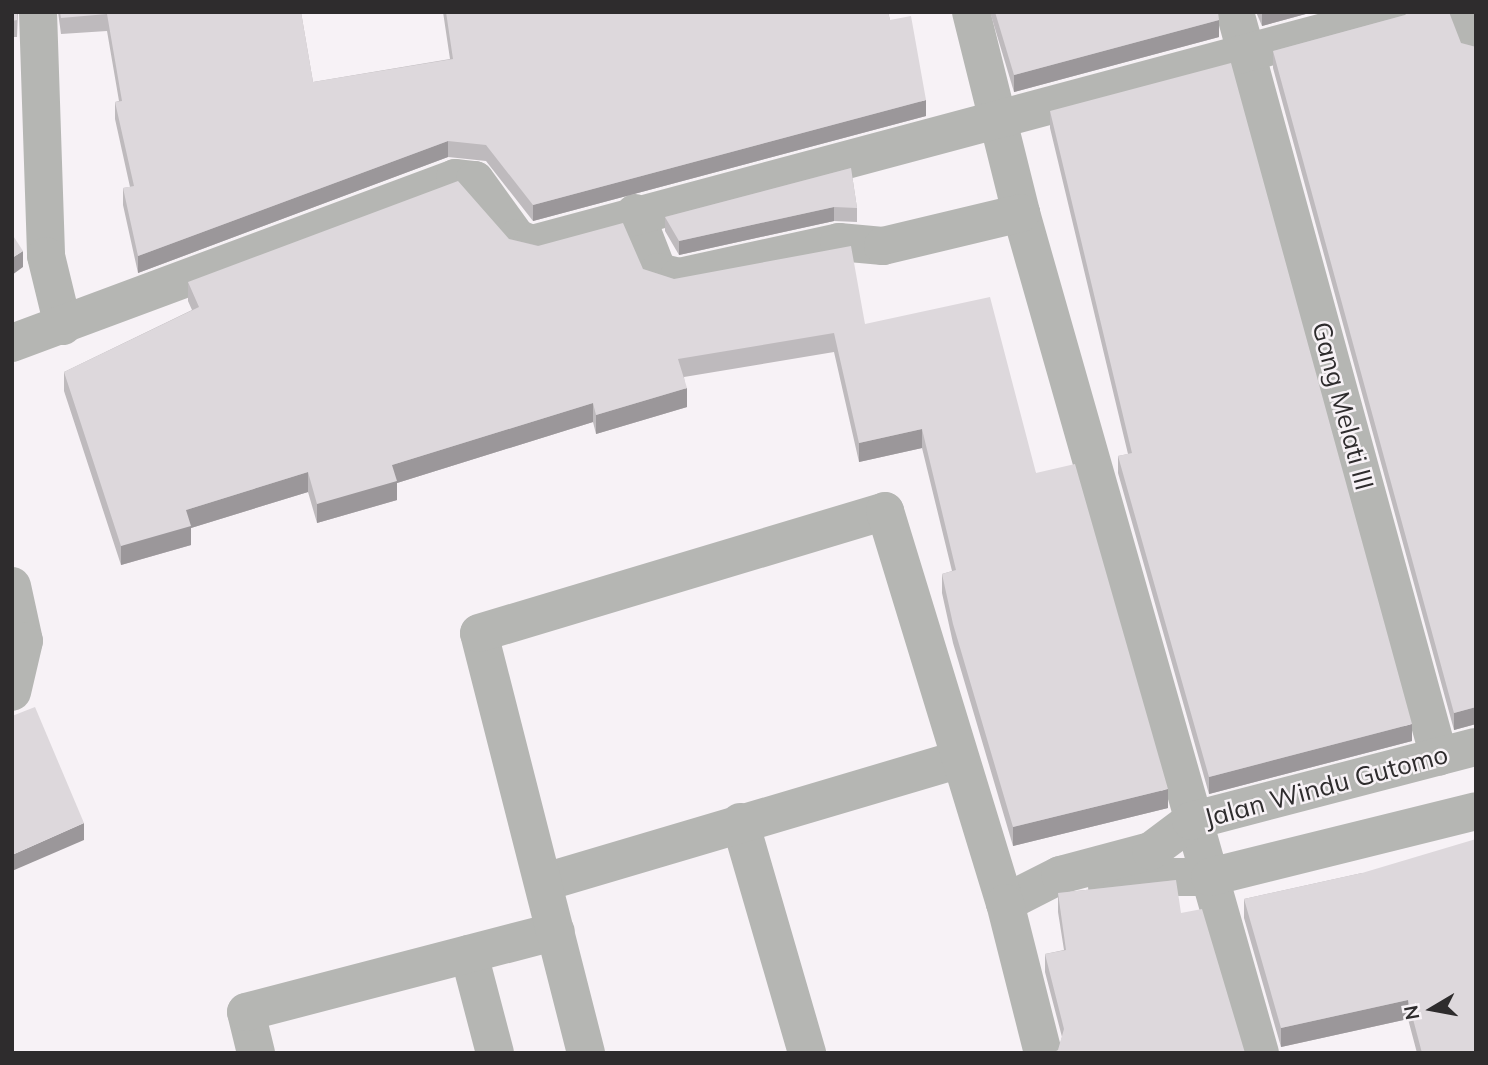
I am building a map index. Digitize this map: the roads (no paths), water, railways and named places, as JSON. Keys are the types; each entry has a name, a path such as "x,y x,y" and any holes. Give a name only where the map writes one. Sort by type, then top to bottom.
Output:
{"street":[{"path":"38,12 46,256 63,326"},
{"path":"971,12 1021,213 1191,821 1261,1053"},
{"name":"Gang Melati III","path":"1235,12 1439,757"},
{"path":"12,343 455,178 475,180 526,243 1399,12"},
{"path":"1466,12 1476,45"},
{"path":"635,213 658,272 679,277 839,242 883,246 1021,213"},
{"path":"586,1053 545,882 479,634 885,511 1004,903 1043,1053"},
{"path":"12,586 24,641 12,692"},
{"name":"Jalan Windu Gutomo","path":"1004,903 1060,876 1151,851 1191,821 1476,747"},
{"path":"545,882 740,822 960,759"},
{"path":"1004,903 1153,877 1210,877 1476,811"},
{"path":"740,822 807,1053"},
{"path":"256,1053 246,1012 556,931"},
{"path":"469,954 495,1053"}]}
